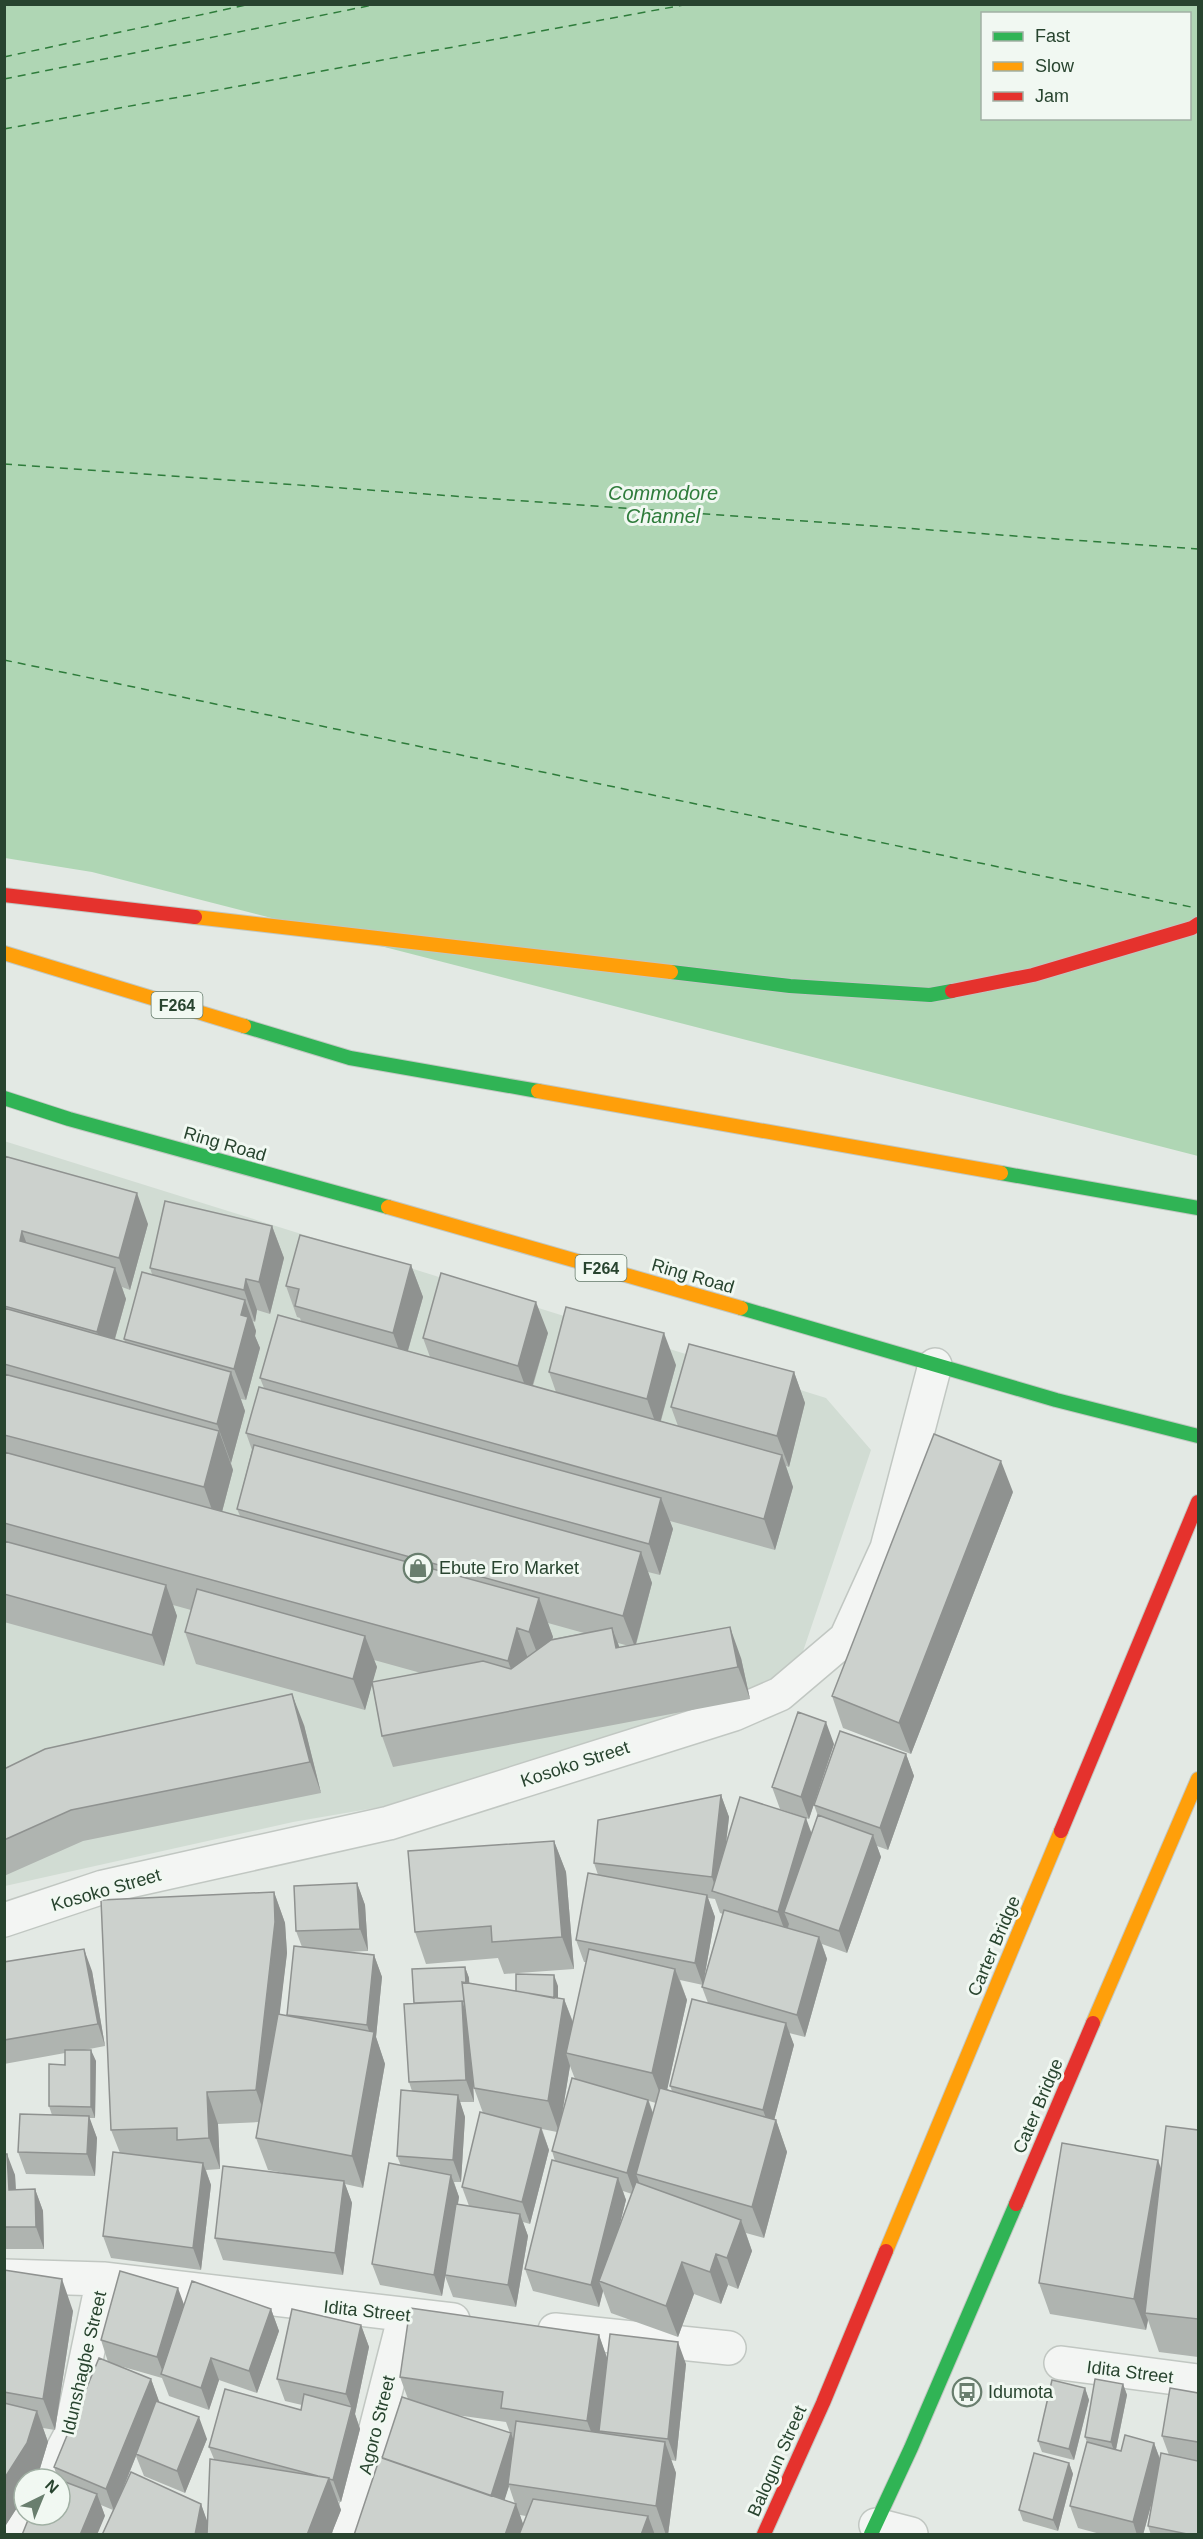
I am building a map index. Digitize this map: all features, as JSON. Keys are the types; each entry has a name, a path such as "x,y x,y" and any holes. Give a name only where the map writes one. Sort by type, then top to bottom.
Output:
{"main road":[{"path":"4,895 790,986 930,995 1033,975 1192,928 1198,924"},
{"name":"F264","path":"4,953 350,1058 1198,1208"},
{"name":"Ring Road","path":"4,1098 69,1119 545,1251 1056,1400 1198,1436"},
{"name":"Carter Bridge","path":"823,2403 1198,1502"},
{"name":"Cater Bridge","path":"874,2530 1198,1779"},
{"name":"Balogun Street","path":"764,2535 823,2403"}],"street":[{"name":"Kosoko Street","path":"4,1920 103,1887 389,1823 734,1714 780,1694 846,1638 887,1548 935,1365"},
{"name":"Idita Street","path":"4,2276 103,2279 486,2323"},
{"name":"Idunshagbe Street","path":"53,2467 70,2436 103,2279"},
{"name":"Agoro Street","path":"349,2535 405,2315"},
{"path":"521,2327 729,2348"},
{"name":"Idita Street","path":"1061,2363 1198,2381"},
{"path":"874,2530 911,2535"}],"shaded area":[{"name":"Ebute Ero Market","path":"4,1141 826,1398 871,1450 791,1687 613,1767 293,1822 5,1886"}],"water":[{"name":"Commodore Channel","path":"4,5 1198,5 1198,1156 92,872 5,858"}],"building":[{"path":"4,1156 137,1193 119,1258 22,1231 20,1241 115,1268 97,1332 4,1306"},
{"path":"165,1201 272,1226 259,1282 246,1279 244,1290 150,1268"},
{"path":"300,1235 411,1265 393,1333 295,1306 299,1289 286,1286"},
{"path":"142,1272 245,1300 241,1315 248,1317 234,1369 124,1339"},
{"path":"441,1273 536,1302 518,1366 423,1338"},
{"path":"566,1307 664,1333 647,1399 549,1372"},
{"path":"4,1308 231,1372 217,1424 4,1364"},
{"path":"278,1315 782,1455 764,1519 260,1378"},
{"path":"689,1344 794,1372 777,1436 671,1407"},
{"path":"4,1374 219,1431 204,1487 4,1435"},
{"path":"259,1387 661,1498 649,1544 246,1433"},
{"path":"934,1434 1001,1461 899,1723 832,1696"},
{"path":"254,1445 641,1552 623,1616 237,1509"},
{"path":"4,1452 539,1598 529,1632 517,1628 508,1661 4,1523"},
{"path":"4,1541 166,1585 152,1635 4,1594"},
{"path":"197,1589 365,1636 353,1679 185,1632"},
{"path":"730,1627 738,1667 382,1736 372,1682 483,1661 511,1669 551,1640 612,1628 616,1648"},
{"path":"292,1694 310,1762 71,1810 4,1840 4,1769 45,1749"},
{"path":"798,1712 826,1722 801,1797 772,1787"},
{"path":"840,1731 906,1754 880,1828 814,1805"},
{"path":"721,1795 712,1877 594,1863 598,1820"},
{"path":"740,1797 806,1818 778,1912 712,1891"},
{"path":"818,1815 873,1835 839,1931 784,1912"},
{"path":"554,1841 562,1937 492,1942 491,1926 415,1932 408,1851"},
{"path":"588,1873 707,1895 695,1963 576,1940"},
{"path":"357,1883 360,1929 296,1931 294,1886"},
{"path":"274,1892 275,1922 256,2090 207,2092 209,2138 177,2140 177,2128 111,2130 101,1900"},
{"path":"724,1910 819,1937 797,2015 702,1987"},
{"path":"294,1946 374,1955 367,2025 287,2015"},
{"path":"84,1949 98,2024 4,2040 4,1962"},
{"path":"589,1949 675,1969 652,2073 566,2053"},
{"path":"465,1967 466,1983 462,1982 464,2001 414,2003 412,1969"},
{"path":"516,1974 554,1975 554,1998 516,1991"},
{"path":"462,1982 564,1999 548,2101 474,2088"},
{"path":"692,1999 786,2023 763,2110 670,2086"},
{"path":"462,2001 466,2080 409,2082 404,2004"},
{"path":"278,2014 374,2032 352,2156 256,2138"},
{"path":"65,2050 91,2050 91,2107 49,2106 49,2064 65,2065"},
{"path":"572,2078 648,2100 627,2173 552,2151"},
{"path":"660,2088 776,2120 752,2207 636,2174"},
{"path":"401,2090 458,2095 453,2160 397,2156"},
{"path":"480,2112 541,2128 522,2202 462,2187"},
{"path":"20,2114 89,2116 87,2154 18,2152"},
{"path":"1166,2126 1198,2130 1198,2319 1145,2313"},
{"path":"1062,2143 1158,2160 1134,2299 1039,2283"},
{"path":"113,2152 203,2163 193,2248 103,2236"},
{"path":"4,2154 7,2154 9,2190 35,2189 36,2227 4,2227"},
{"path":"552,2160 618,2178 591,2285 525,2269"},
{"path":"389,2163 451,2175 434,2275 372,2264"},
{"path":"223,2166 344,2181 335,2253 215,2238"},
{"path":"636,2182 741,2220 727,2258 716,2254 710,2272 682,2262 666,2306 599,2281"},
{"path":"456,2204 520,2214 508,2285 445,2275"},
{"path":"4,2270 62,2279 43,2399 4,2392"},
{"path":"120,2271 178,2288 157,2357 101,2340"},
{"path":"192,2281 271,2309 249,2371 211,2358 201,2388 161,2374"},
{"path":"410,2308 599,2335 587,2421 501,2408 503,2392 400,2377"},
{"path":"292,2309 361,2325 346,2394 277,2379"},
{"path":"610,2334 678,2342 668,2439 599,2431"},
{"path":"99,2358 151,2379 106,2489 72,2475 72,2467 54,2467"},
{"path":"1095,2379 1123,2384 1111,2442 1085,2437"},
{"path":"1052,2380 1085,2388 1069,2449 1038,2441"},
{"path":"1170,2388 1198,2393 1198,2442 1162,2436"},
{"path":"225,2389 301,2410 304,2394 352,2407 333,2480 209,2447"},
{"path":"402,2397 511,2433 491,2496 382,2458"},
{"path":"156,2401 199,2417 177,2471 136,2454"},
{"path":"4,2403 37,2411 27,2443 4,2479"},
{"path":"516,2421 665,2442 656,2506 508,2484"},
{"path":"1125,2435 1154,2443 1133,2522 1070,2506 1087,2442 1121,2451"},
{"path":"1034,2453 1069,2463 1053,2520 1019,2510"},
{"path":"1161,2453 1198,2461 1198,2535 1148,2526"},
{"path":"380,2457 516,2504 505,2535 354,2535"},
{"path":"210,2459 329,2478 307,2535 207,2535"},
{"path":"131,2472 201,2504 195,2535 102,2535"},
{"path":"72,2485 97,2494 80,2535 22,2535 25,2527 72,2527"},
{"path":"533,2499 648,2516 641,2535 519,2535"}],"ferry route":[{"path":"4,57 251,4"},
{"path":"4,79 378,4"},
{"path":"4,129 689,4"},
{"path":"4,464 1198,549"},
{"path":"4,660 1196,908"}],"traffic: fast":[{"path":"671,972 790,986 930,995 952,991"},
{"path":"244,1026 350,1058 538,1091"},
{"path":"4,1098 69,1119 388,1207"},
{"path":"1001,1173 1198,1208"},
{"path":"741,1308 1056,1400 1198,1436"},
{"path":"871,2534 911,2448 1016,2204"}],"traffic: slow":[{"path":"195,917 671,972"},
{"path":"4,953 244,1026"},
{"path":"538,1091 1001,1173"},
{"path":"388,1207 741,1308"},
{"path":"1093,2023 1198,1779"},
{"path":"886,2251 1061,1831"}],"traffic: jam":[{"path":"4,895 195,917"},
{"path":"952,991 1033,975 1192,928 1198,924"},
{"path":"1061,1831 1198,1502"},
{"path":"1016,2204 1093,2023"},
{"path":"764,2534 823,2403 886,2251"}],"place":[{"name":"Ebute Ero Market","path":"418,1568"},
{"name":"Idumota","path":"967,2392"}]}
